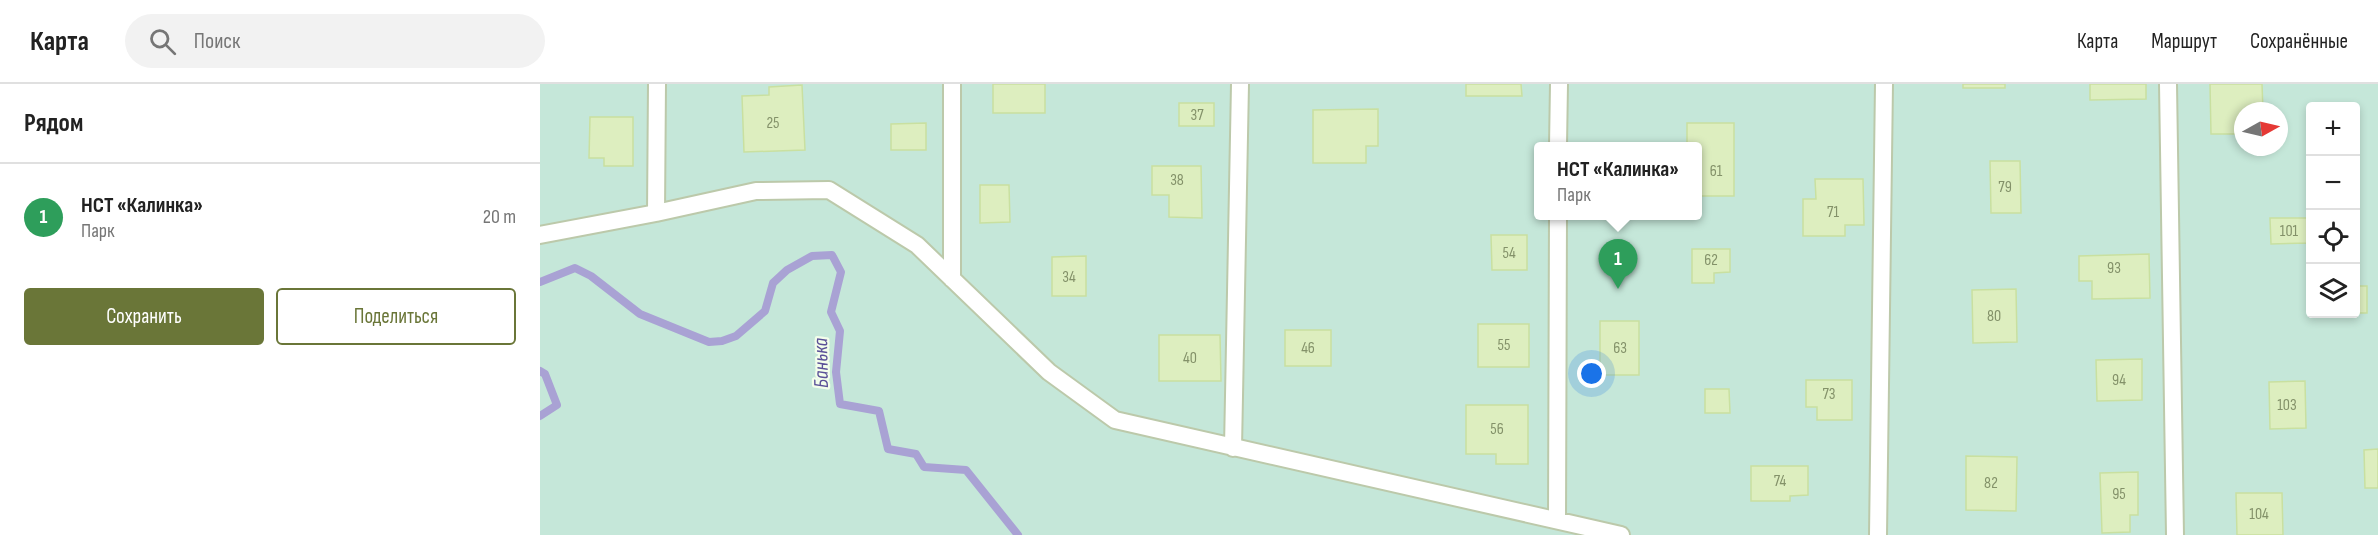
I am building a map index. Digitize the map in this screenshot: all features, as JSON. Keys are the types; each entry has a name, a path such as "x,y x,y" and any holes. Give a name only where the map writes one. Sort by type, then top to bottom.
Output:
{"lane":[{"path":"656,213 657,84"},
{"path":"952,84 952,279"},
{"path":"1233,448 1240,84"},
{"path":"1558,142 1559,84"},
{"path":"1878,535 1884,84"},
{"path":"2168,84 2175,535"},
{"path":"540,235 756,191 829,190 917,246 1049,372 1115,420 1621,535"},
{"path":"1557,520 1558,220"}],"green space":[{"path":"540,84 2378,84 2378,535 540,535"}],"building":[{"path":"993,84 1045,84 1045,113 993,113"},
{"path":"1466,84 1521,84 1522,96 1466,96"},
{"path":"1963,84 2005,84 2005,88 1963,88"},
{"path":"2090,84 2146,84 2146,99 2090,100"},
{"path":"2210,84 2262,84 2263,102 2234,102 2234,134 2211,134"},
{"path":"802,85 805,150 744,152 742,96 769,95 769,87"},
{"path":"1179,103 1214,103 1214,126 1179,126"},
{"path":"1378,109 1378,146 1366,146 1366,163 1313,163 1313,110"},
{"path":"590,117 633,117 633,166 604,166 604,158 589,158"},
{"path":"926,123 926,150 891,150 891,124"},
{"path":"1687,123 1734,123 1734,196 1702,196 1702,142 1687,142"},
{"path":"1990,161 2020,161 2021,213 1991,213"},
{"path":"1152,166 1201,166 1202,218 1169,217 1169,195 1152,195"},
{"path":"1815,179 1863,179 1864,225 1845,225 1845,236 1803,236 1803,199 1816,199"},
{"path":"980,185 1009,185 1010,222 980,223"},
{"path":"2270,218 2306,218 2306,243 2271,244"},
{"path":"1491,235 1527,235 1527,270 1492,270"},
{"path":"1692,249 1730,249 1730,272 1714,273 1714,283 1692,283"},
{"path":"2149,254 2150,298 2092,299 2092,281 2079,281 2079,256"},
{"path":"1086,256 1086,296 1052,296 1052,257"},
{"path":"2360,286 2367,286 2367,313 2360,313"},
{"path":"2016,289 2017,342 1973,343 1972,290"},
{"path":"1600,321 1639,321 1639,375 1600,375"},
{"path":"1478,324 1529,324 1529,367 1478,367"},
{"path":"1285,330 1331,330 1331,366 1285,366"},
{"path":"1159,335 1220,335 1221,381 1159,381"},
{"path":"2142,359 2142,400 2097,401 2096,360"},
{"path":"1806,380 1852,380 1852,420 1817,420 1817,407 1806,407"},
{"path":"2305,381 2306,428 2270,429 2269,382"},
{"path":"1705,389 1729,389 1730,413 1705,413"},
{"path":"1466,405 1528,405 1528,464 1496,464 1496,454 1466,454"},
{"path":"2378,449 2378,488 2365,488 2364,450"},
{"path":"1966,456 2017,457 2016,511 1966,510"},
{"path":"1751,466 1808,466 1808,495 1790,496 1790,501 1751,501"},
{"path":"2138,472 2138,515 2130,515 2130,532 2102,533 2100,473"},
{"path":"2236,493 2282,493 2283,535 2237,535"}],"waterway":[{"name":"Банька","path":"540,282 575,268 591,276 640,314 709,342 722,341 736,336 765,311 773,283 787,270 812,256 832,255 841,272 831,312 840,331 836,372 840,404 879,411 888,449 916,454 924,467 966,470 1018,535"},
{"name":"Банька","path":"540,371 545,374 557,405 540,416"}],"place":[{"name":"НСТ «Калинка»","path":"1618,289"}]}
